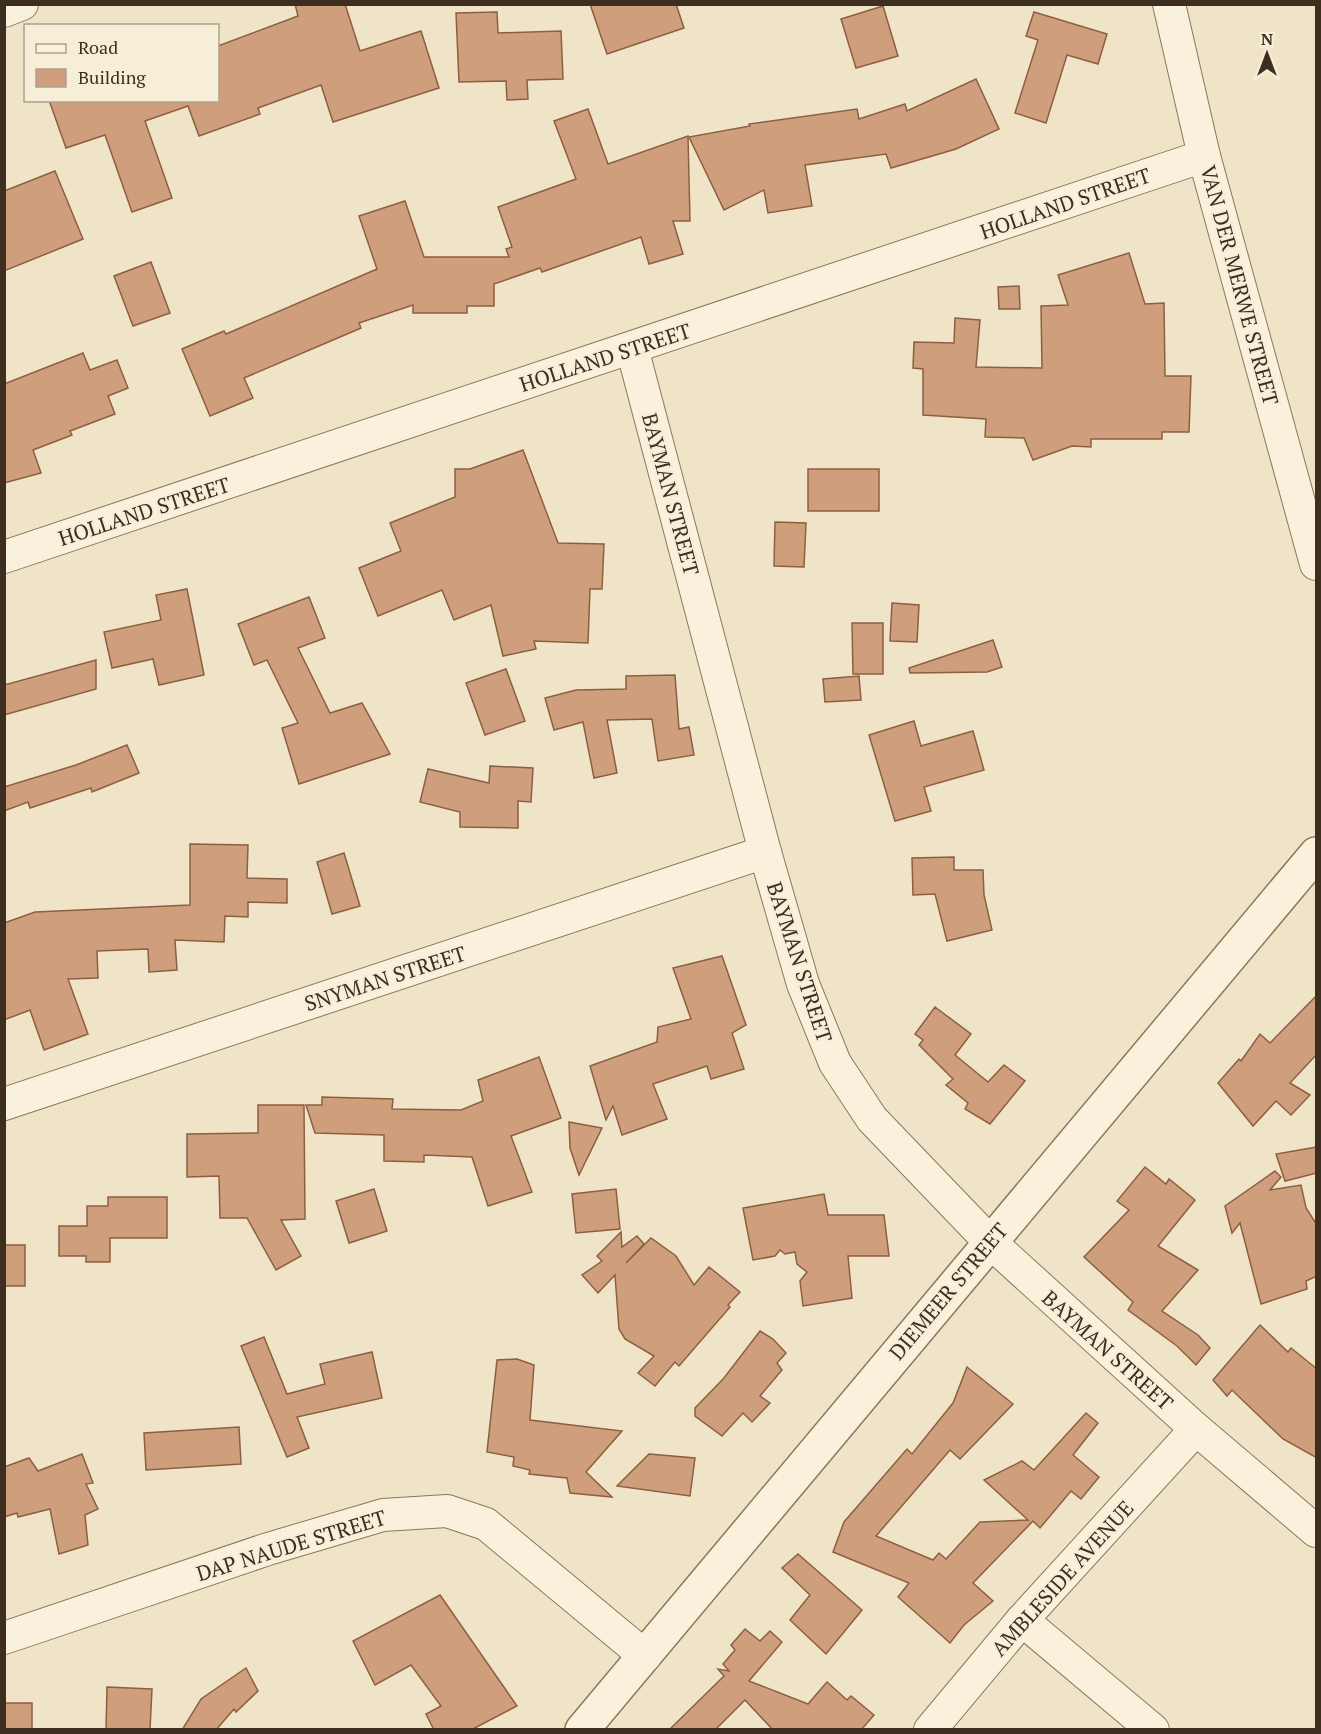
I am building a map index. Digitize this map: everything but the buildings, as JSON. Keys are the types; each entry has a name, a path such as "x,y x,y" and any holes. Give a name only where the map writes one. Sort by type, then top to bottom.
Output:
{"street":[{"path":"4,10 22,4"},
{"name":"VAN DER MERWE STREET","path":"1169,4 1204,156 1317,564"},
{"name":"HOLLAND STREET","path":"4,557 1204,156"},
{"name":"BAYMAN STREET","path":"632,348 765,852 803,984 835,1063 872,1119 990,1242 1196,1429 1317,1532"},
{"name":"SNYMAN STREET","path":"4,1104 765,852"},
{"name":"DIEMEER STREET","path":"582,1730 1317,854"},
{"name":"AMBLESIDE AVENUE","path":"930,1730 1022,1620 1196,1429"},
{"name":"DAP NAUDE STREET","path":"4,1638 268,1549 383,1515 447,1511 486,1524 645,1656"},
{"path":"1022,1620 1153,1730"}]}
